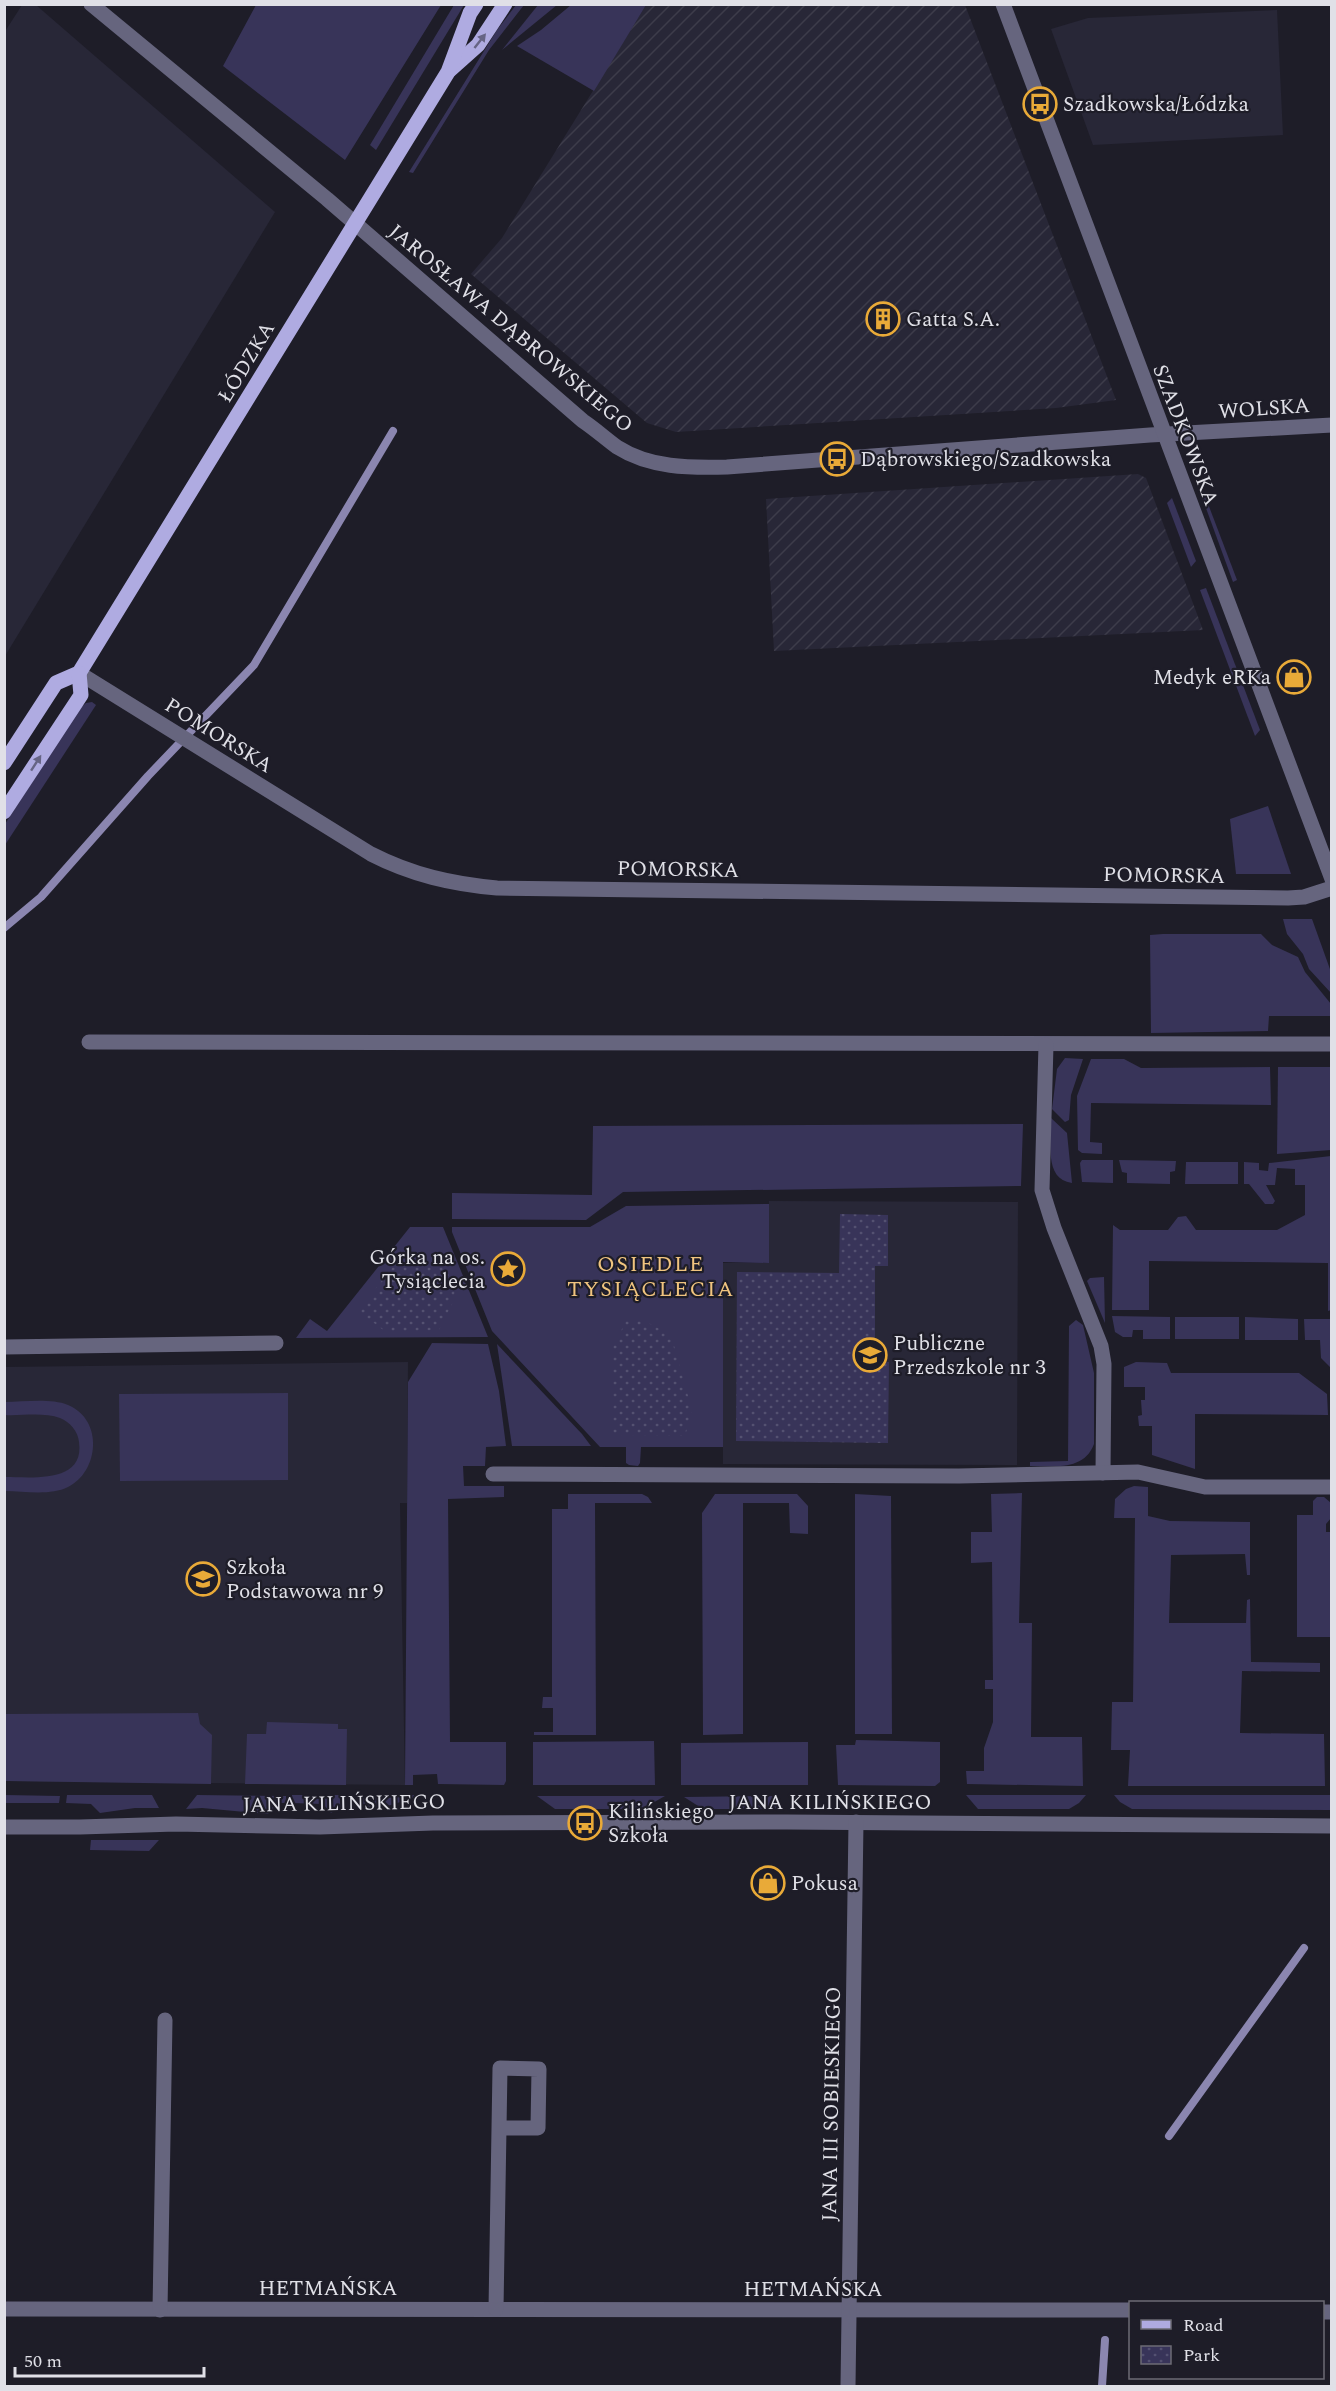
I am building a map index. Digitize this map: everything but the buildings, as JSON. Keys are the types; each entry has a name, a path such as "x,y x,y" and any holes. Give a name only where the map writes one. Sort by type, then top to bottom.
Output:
{"main road":[{"name":"ŁÓDZKA","path":"4,764 56,683 79,673 448,72 470,13 476,4"},
{"name":"ŁÓDZKA","path":"448,72 478,45 505,4"},
{"name":"ŁÓDZKA","path":"4,812 81,695 79,673"}],"street":[{"name":"JAROSŁAWA DĄBROWSKIEGO","path":"91,4 355,224 584,421 619,448 651,462 680,467 727,467 1164,435"},
{"name":"SZADKOWSKA","path":"1003,4 1332,879"},
{"name":"WOLSKA","path":"1164,435 1332,425"},
{"name":"POMORSKA","path":"79,673 380,859 398,868 431,878 466,885 497,888 1288,897 1304,897 1332,888"},
{"path":"89,1042 1332,1044"},
{"path":"1046,1045 1042,1190 1054,1228 1101,1346 1104,1364 1103,1473"},
{"path":"4,1347 276,1343"},
{"path":"493,1474 959,1476 1138,1472 1205,1487 1332,1487"},
{"name":"JANA KILIŃSKIEGO","path":"4,1827 176,1824 320,1827 444,1823 856,1822 1332,1826"},
{"name":"JANA III SOBIESKIEGO","path":"848,2386 856,1822"},
{"path":"160,2310 165,2020"},
{"path":"496,2309 499,2128 500,2068 539,2069 538,2128 499,2128"},
{"name":"HETMAŃSKA","path":"4,2309 1129,2310"}],"shaded area":[{"path":"22,5 36,5 275,212 5,656 4,33"},
{"path":"646,5 965,5 1116,400 1056,408 676,432 647,423 471,274 502,238"},
{"path":"1277,10 1283,135 1093,145 1051,29 1088,18"},
{"path":"1138,474 1146,478 1203,630 774,651 766,499"},
{"name":"Publiczne Przedszkole nr 3","path":"769,1201 1018,1202 1017,1465 723,1464 723,1263 769,1263"},
{"name":"Szkoła Podstawowa nr 9","path":"408,1362 407,1503 400,1503 405,1785 5,1781 5,1367"}],"green space":[{"path":"256,5 441,5 345,160 223,66"},
{"path":"454,5 464,5 376,150 370,145"},
{"path":"516,5 524,5 489,50 413,173 409,172 497,30"},
{"path":"538,5 557,5 502,50"},
{"path":"571,5 646,5 594,91 517,46"},
{"path":"1202,488 1237,580 1233,582 1199,489"},
{"path":"1172,498 1196,561 1191,567 1167,503"},
{"path":"1206,588 1260,730 1255,736 1200,590"},
{"path":"92,702 96,705 5,845 5,824 80,708"},
{"path":"1268,806 1291,874 1236,874 1230,819"},
{"path":"1283,919 1312,919 1331,972 1331,993 1309,969 1303,954 1287,934"},
{"path":"1261,934 1272,945 1298,957 1305,972 1331,1004 1331,1016 1269,1016 1268,1031 1151,1033 1150,935"},
{"path":"1065,1058 1083,1059 1071,1095 1069,1120 1065,1122 1052,1109 1057,1069"},
{"path":"1091,1059 1124,1059 1141,1068 1270,1067 1271,1105 1091,1103 1090,1142 1102,1143 1102,1154 1082,1153 1078,1150 1077,1096"},
{"path":"1278,1067 1331,1067 1331,1150 1277,1154"},
{"path":"1051,1118 1067,1133 1072,1183 1063,1180 1053,1167 1050,1148"},
{"path":"1023,1124 1021,1186 623,1192 586,1220 452,1219 452,1193 592,1195 593,1126"},
{"path":"1331,1156 1331,1310 1328,1311 1328,1263 1149,1261 1149,1310 1112,1310 1113,1225 1120,1230 1168,1230 1178,1217 1186,1216 1196,1230 1277,1230 1305,1215 1305,1185 1295,1185 1295,1169 1277,1168 1275,1185 1266,1185 1275,1201 1273,1204 1265,1204 1249,1184 1244,1184 1244,1162 1259,1163 1259,1170 1268,1171 1269,1163"},
{"path":"1082,1160 1113,1160 1113,1183 1082,1182 1080,1163"},
{"path":"1119,1160 1176,1161 1175,1171 1170,1172 1170,1184 1127,1183 1127,1173 1122,1172"},
{"path":"1186,1162 1238,1162 1238,1184 1185,1184"},
{"path":"769,1204 769,1263 723,1262 723,1447 641,1447 638,1466 626,1463 626,1447 600,1447 492,1331 452,1232 452,1227 590,1227 626,1206"},
{"path":"840,1214 888,1215 888,1266 875,1266 875,1362 889,1362 888,1443 736,1441 737,1272 839,1273"},
{"path":"410,1227 443,1227 488,1337 296,1338 310,1319 327,1331"},
{"path":"399,1259 439,1259 456,1274 454,1300 439,1330 386,1332 358,1311"},
{"path":"1104,1277 1105,1323 1087,1281 1090,1278"},
{"path":"1112,1316 1170,1317 1170,1339 1143,1339 1143,1330 1133,1330 1132,1337 1123,1337 1115,1332"},
{"path":"1175,1317 1239,1317 1239,1339 1175,1339"},
{"path":"1245,1317 1298,1319 1298,1340 1245,1340"},
{"path":"627,1319 641,1319 671,1335 692,1410 685,1436 613,1435 612,1349"},
{"path":"1304,1319 1331,1319 1331,1368 1321,1358 1320,1340 1305,1340"},
{"path":"1076,1320 1083,1325 1094,1373 1094,1444 1089,1453 1076,1463 1058,1466 1030,1466 1030,1462 1068,1461 1069,1326"},
{"path":"432,1343 488,1344 499,1391 506,1446 486,1447 485,1466 463,1466 464,1486 504,1486 504,1497 448,1499 450,1742 506,1742 506,1781 504,1785 438,1784 437,1774 413,1775 413,1785 405,1785 408,1382"},
{"path":"497,1344 582,1434 591,1446 512,1446"},
{"path":"1136,1362 1167,1363 1171,1373 1299,1373 1327,1394 1328,1415 1195,1414 1195,1469 1152,1455 1152,1426 1139,1426 1138,1416 1142,1415 1141,1400 1145,1400 1145,1387 1124,1387 1124,1367"},
{"path":"288,1393 288,1480 120,1481 119,1394"},
{"path":"5,1402 61,1403 80,1412 88,1422 93,1446 86,1470 78,1480 61,1490 5,1491 5,1477 41,1477 65,1472 74,1465 79,1456 79,1442 75,1431 64,1420 47,1415 5,1415"},
{"path":"1134,1486 1148,1487 1148,1516 1170,1521 1250,1522 1250,1575 1247,1575 1245,1554 1171,1555 1169,1623 1246,1623 1247,1600 1250,1599 1251,1662 1320,1663 1320,1672 1242,1671 1240,1733 1324,1734 1325,1786 1128,1786 1130,1750 1111,1750 1112,1702 1133,1702 1135,1518 1114,1518 1115,1499 1126,1489"},
{"path":"1022,1493 1019,1623 1032,1623 1031,1737 1082,1737 1083,1786 967,1784 966,1771 984,1771 984,1748 993,1722 993,1689 985,1689 985,1680 993,1680 992,1562 971,1563 971,1532 992,1532 991,1494"},
{"path":"568,1494 642,1494 652,1503 595,1503 596,1735 534,1735 534,1732 553,1732 553,1708 542,1708 543,1697 552,1697 552,1509 568,1509"},
{"path":"715,1494 797,1494 808,1506 808,1534 790,1533 789,1503 743,1503 743,1734 703,1735 702,1513"},
{"path":"855,1494 891,1496 892,1734 855,1734"},
{"path":"1317,1497 1324,1497 1331,1503 1331,1518 1326,1524 1326,1532 1331,1532 1331,1637 1297,1637 1297,1515 1313,1515 1313,1501"},
{"path":"198,1713 200,1724 212,1735 211,1784 5,1781 5,1714"},
{"path":"267,1722 338,1724 338,1729 347,1729 346,1785 245,1784 247,1734 266,1734"},
{"path":"856,1740 940,1742 940,1782 935,1786 838,1785 836,1745 855,1745"},
{"path":"654,1741 655,1785 533,1785 533,1742"},
{"path":"808,1742 808,1785 681,1785 681,1743"},
{"path":"5,1795 60,1796 59,1803 5,1803"},
{"path":"67,1795 152,1795 159,1808 135,1808 100,1813 91,1804 66,1803"},
{"path":"197,1795 286,1796 286,1803 278,1803 268,1814 202,1808 186,1809"},
{"path":"292,1795 346,1795 341,1807 331,1813 323,1804 292,1803"},
{"path":"414,1795 413,1798 375,1810 363,1804 359,1796"},
{"path":"966,1795 1086,1795 1069,1809 978,1809"},
{"path":"1114,1795 1331,1795 1331,1810 1132,1809 1120,1802"},
{"path":"537,1796 665,1796 642,1809 555,1809"},
{"path":"774,1796 777,1809 703,1809 684,1797"},
{"path":"91,1840 159,1840 149,1851 90,1850"}],"waterway":[{"path":"4,928 41,897 148,776 254,665 393,431"},
{"path":"1169,2136 1304,1948"},
{"path":"1102,2386 1105,2340"}],"place":[{"name":"Szadkowska/Łódzka","path":"1040,104"},
{"name":"Gatta S.A.","path":"883,319"},
{"name":"Dąbrowskiego/Szadkowska","path":"837,459"},
{"name":"Medyk eRKa","path":"1294,677"},
{"name":"Górka na os. Tysiąclecia","path":"508,1269"},
{"name":"Publiczne Przedszkole nr 3","path":"870,1355"},
{"name":"Szkoła Podstawowa nr 9","path":"203,1579"},
{"name":"Kilińskiego Szkoła","path":"585,1823"},
{"name":"Pokusa","path":"768,1883"}],"district":[{"name":"OSIEDLE TYSIĄCLECIA","path":"651,1276"}]}
